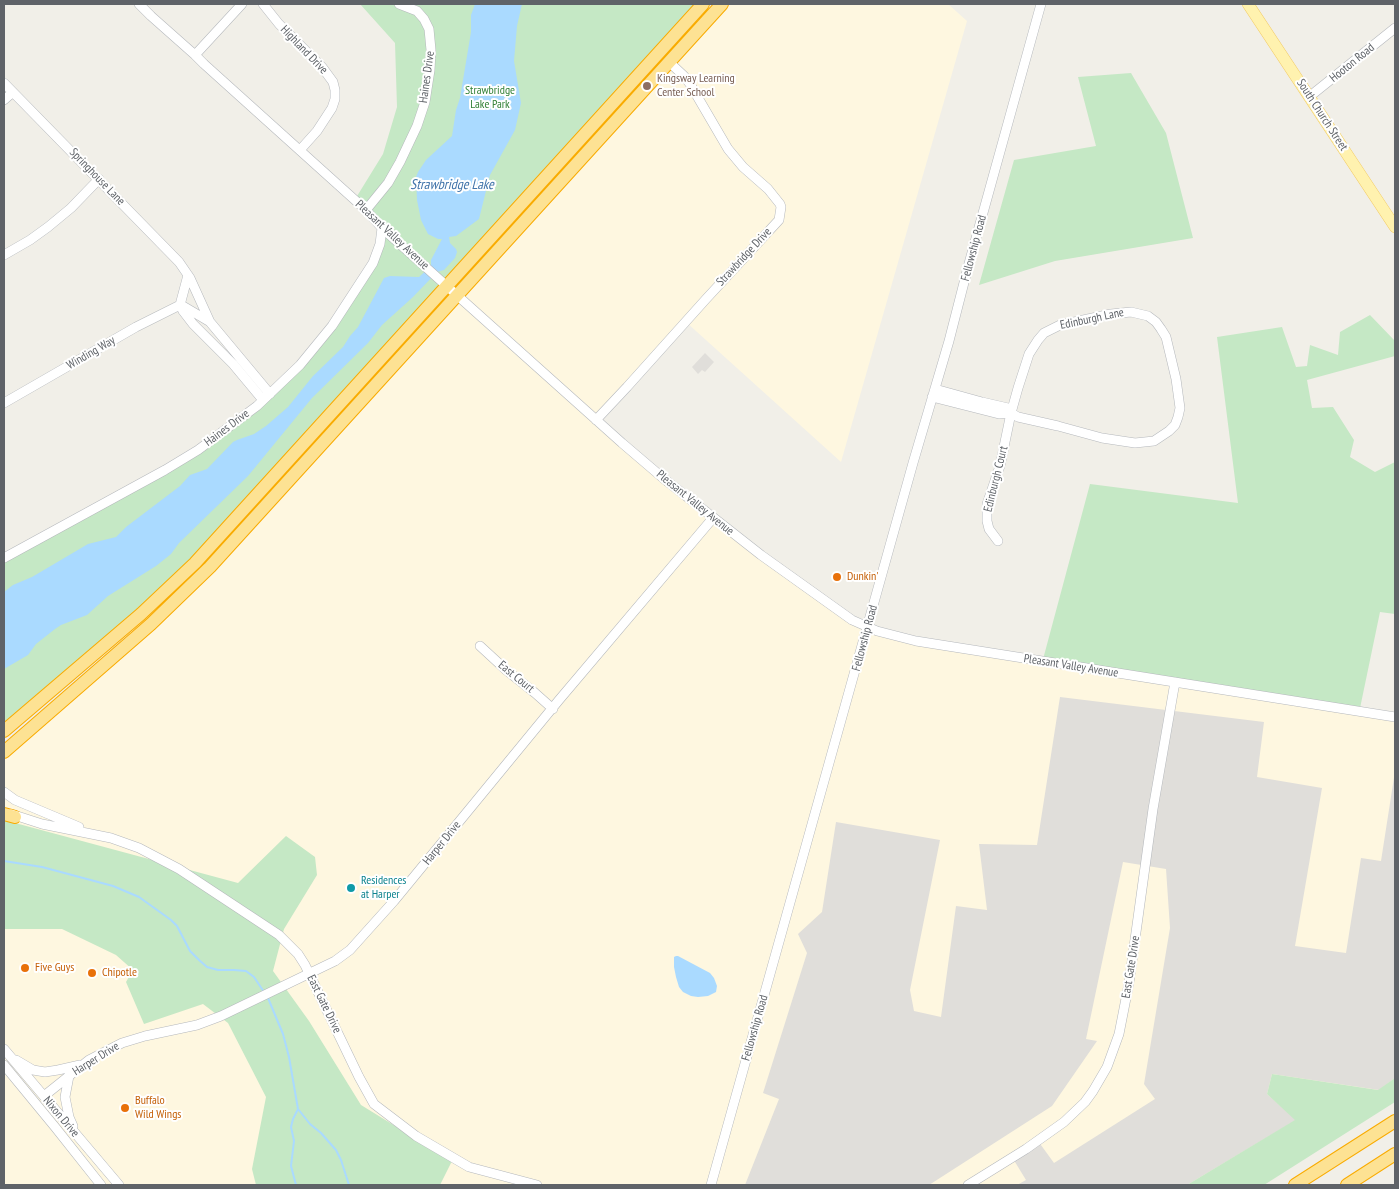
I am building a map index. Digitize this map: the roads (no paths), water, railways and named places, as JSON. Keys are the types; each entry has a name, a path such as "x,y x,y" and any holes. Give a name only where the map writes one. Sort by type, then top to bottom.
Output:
{"highway":[{"path":"4,731 178,580 226,530 442,282 703,4"},
{"path":"4,752 152,624 192,585 722,4"},
{"path":"1295,1185 1395,1121"},
{"path":"1347,1185 1395,1154"}],"main road":[{"name":"South Church Street","path":"1248,4 1395,227"}],"street":[{"name":"Pleasant Valley Avenue","path":"139,4 366,210 382,228 658,474 808,590 848,617 868,628 916,641 1395,717"},
{"path":"196,55 242,4"},
{"name":"Highland Drive","path":"263,4 279,24 328,74 335,90 332,108 317,131 300,150"},
{"name":"Haines Drive","path":"366,210 388,183 400,162 417,126 425,102 432,50 429,29 424,19 417,12 399,4"},
{"name":"Fellowship Road","path":"711,1185 949,341 1041,4"},
{"name":"Hooton Road","path":"1309,97 1395,28"},
{"name":"Strawbridge Drive","path":"596,420 779,220 780,204 728,149 690,84 669,62"},
{"name":"Springhouse Lane","path":"4,83 173,254 188,275 210,322 266,397"},
{"path":"4,100 13,92"},
{"path":"4,255 30,240 72,208 99,179"},
{"name":"Haines Drive","path":"4,558 178,462 223,432 266,397 306,359 332,326 373,263 380,244 382,228"},
{"path":"188,275 180,305 188,317 266,397"},
{"name":"Springhouse Lane","path":"180,305 210,322"},
{"name":"Winding Way","path":"4,403 136,327 180,305"},
{"name":"Edinburgh Lane","path":"934,393 1008,408 1011,414 1018,417 1102,438 1124,442 1145,443 1154,441 1175,425 1180,408 1169,347 1161,329 1148,316 1131,312 1101,316 1052,328 1044,333 1033,346 1011,414"},
{"name":"Edinburgh Court","path":"998,541 989,529 986,513 1000,466 1011,414"},
{"name":"Harper Drive","path":"38,1105 44,1096 85,1064 126,1041 197,1024 221,1016 335,961 354,947 713,518"},
{"name":"East Court","path":"480,646 552,709"},
{"name":"East Gate Drive","path":"968,1185 1037,1142 1064,1122 1093,1092 1111,1058 1119,1034 1129,983 1153,809 1175,682"},
{"name":"East Gate Drive","path":"4,792 15,800 93,833 139,848 164,860 279,935 298,954 374,1104 416,1136 469,1167 537,1185"},
{"name":"East Gate Drive","path":"8,814 42,824 93,833"},
{"path":"5,1051 34,1070 45,1072 85,1064"},
{"name":"Nixon Drive","path":"5,1051 119,1185"},
{"name":"Nixon Drive","path":"4,1065 101,1185"},
{"path":"69,1076 65,1097 66,1108 77,1136"},
{"path":"31,1097 44,1096"}],"water":[{"name":"Strawbridge Lake","path":"475,4 522,4 517,26 514,61 521,103 515,130 490,175 479,219 456,236 449,237 450,243 457,252 455,258 444,270 437,272 382,325 368,343 312,398 248,476 179,543 171,554 156,566 108,596 87,615 55,629 36,644 28,655 4,669 4,592 13,585 32,577 88,544 116,537 126,527 180,486 190,475 207,469 233,442 254,434 266,426 288,407 313,376 343,347 358,327 384,278 390,276 419,277 431,266 431,260 442,239 428,234 421,220 417,200 416,177 426,160 452,136 471,32 471,15"},
{"path":"676,956 710,973 717,986 716,992 708,996 698,997 683,992 679,987 674,967 674,957"}],"waterway":[{"path":"4,861 42,867 113,886 139,897 177,926 190,951 207,967 218,970 246,971 254,977 264,992"},
{"path":"268,998 283,1034 298,1109 336,1150 349,1185"},
{"path":"296,1185 291,1166 294,1141 291,1127 298,1109"}],"place":[{"name":"Kingsway Learning Center School","path":"647,86"},
{"name":"Dunkin'","path":"837,577"},
{"name":"Residences at Harper","path":"351,888"},
{"name":"Five Guys","path":"25,968"},
{"name":"Chipotle","path":"92,973"},
{"name":"Buffalo Wild Wings","path":"125,1108"}],"park label":[{"name":"Strawbridge Lake Park","path":"490,98"}]}
